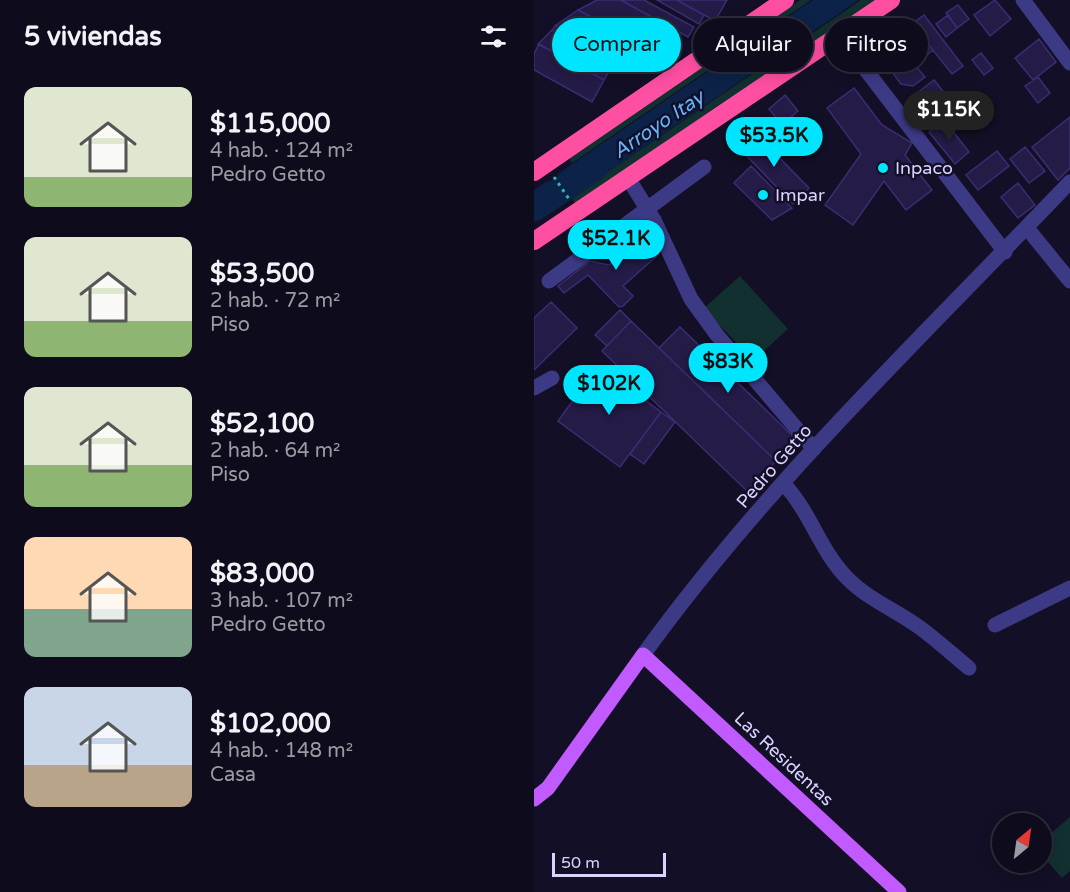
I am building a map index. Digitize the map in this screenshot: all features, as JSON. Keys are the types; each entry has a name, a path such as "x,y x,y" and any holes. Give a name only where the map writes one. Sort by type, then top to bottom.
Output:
{"highway":[{"path":"534,172 785,0"},
{"path":"866,18 891,0"},
{"path":"534,240 825,46"}],"main road":[{"name":"Pedro Getto","path":"534,799 548,788 643,655"},
{"name":"Las Residentas","path":"643,655 899,892"}],"street":[{"path":"1023,0 1070,63"},
{"path":"868,72 1005,252"},
{"path":"549,281 704,167"},
{"path":"628,178 648,210 691,299 717,334 814,449"},
{"name":"Pedro Getto","path":"643,655 706,573 814,449 1070,182"},
{"path":"1027,228 1070,281"},
{"path":"534,388 552,378"},
{"path":"784,484 801,503 832,561 848,579 878,603 919,627 969,668"},
{"path":"995,625 1070,588"}],"path":[{"path":"553,175 568,198"}],"green space":[{"path":"800,0 811,0 785,18 774,18"},
{"path":"861,0 875,0 849,18 835,18"},
{"path":"825,24 825,35 813,43 813,33"},
{"path":"695,72 705,72 572,163 569,159"},
{"path":"755,72 771,72 577,206 571,197"},
{"path":"740,276 788,329 753,361 704,308"},
{"path":"1070,817 1070,871 1062,878 1052,867 1052,833"}],"water":[{"path":"813,0 859,0 833,18 825,18 825,23 813,31 813,18 787,18"},
{"path":"707,72 754,72 571,197 568,192 566,200 534,221 534,190"}],"pier":[{"path":"556,171 574,198 568,198 564,204 547,178"}],"building":[{"path":"597,0 621,0 653,18 592,18 578,10"},
{"path":"621,0 644,0 677,18 654,18"},
{"path":"657,0 677,0 704,15 702,18 693,18 693,21"},
{"path":"677,0 727,0 717,18 710,18"},
{"path":"995,0 1011,19 990,36 974,15"},
{"path":"958,5 969,19 957,28 946,13"},
{"path":"578,10 593,18 566,18"},
{"path":"948,15 957,28 946,37 936,24"},
{"path":"681,20 693,26 688,37 681,33"},
{"path":"928,20 963,66 952,74 928,44"},
{"path":"552,30 552,52 538,44"},
{"path":"1039,39 1056,62 1033,80 1015,58"},
{"path":"539,44 552,51 552,72 590,72 604,80 592,102 534,70 534,54"},
{"path":"928,44 933,50 928,54"},
{"path":"981,53 993,68 984,75 972,60"},
{"path":"589,72 608,72 604,80"},
{"path":"892,72 921,72 925,77 913,86 901,84"},
{"path":"1038,77 1050,93 1038,103 1025,86"},
{"path":"934,80 946,95 930,108 917,93"},
{"name":"Inpaco","path":"854,88 882,125 912,143 905,155 932,190 906,210 884,181 853,225 825,205 861,154 827,108"},
{"path":"785,95 798,111 782,125 769,109"},
{"path":"966,95 974,106 959,117 951,106"},
{"path":"920,96 934,114 922,123 908,104"},
{"path":"1070,117 1070,168 1058,180 1032,147"},
{"path":"944,120 969,152 955,164 929,132"},
{"path":"754,132 809,188 793,204 738,147"},
{"path":"1025,147 1045,171 1029,183 1010,159"},
{"path":"997,151 1009,166 978,190 966,175"},
{"name":"Impar","path":"751,166 792,208 772,220 734,183"},
{"path":"1018,183 1035,205 1018,218 1001,197"},
{"path":"642,235 659,254 623,286 633,296 623,306 619,307 588,275 564,293 558,286 590,261 609,265"},
{"path":"551,302 577,328 534,370 534,318"},
{"path":"620,310 631,321 607,346 595,335"},
{"path":"631,321 776,461 747,491 602,351"},
{"path":"680,327 797,440 776,461 659,348"},
{"path":"598,366 661,412 620,467 558,421"},
{"path":"661,412 675,422 644,464 630,454"}],"waterway":[{"name":"Arroyo Itay","path":"534,208 595,167"}],"place":[{"name":"Inpaco","path":"883,168"},
{"name":"Impar","path":"763,195"}]}
